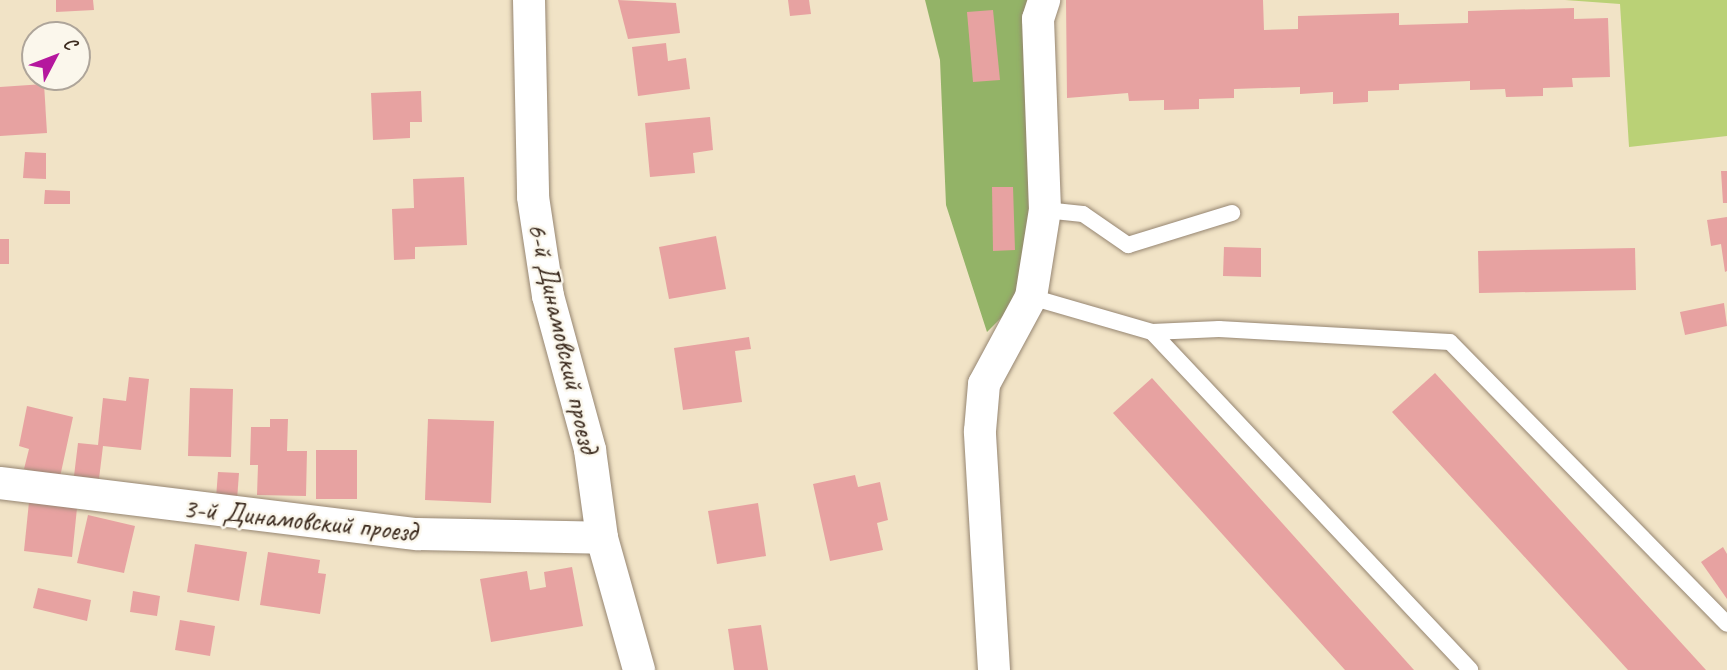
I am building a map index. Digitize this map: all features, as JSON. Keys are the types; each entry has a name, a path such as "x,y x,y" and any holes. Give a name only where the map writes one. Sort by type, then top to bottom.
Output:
{"street":[{"name":"6-й Динамовский проезд","path":"529,0 533,197 548,296 590,450 602,538 639,670"},
{"path":"994,670 979,431 984,384 1031,297 1045,210 1038,19 1044,0"},
{"name":"3-й Динамовский проезд","path":"0,483 418,534 602,538"}],"lane":[{"path":"1045,210 1083,214 1128,245 1232,213"},
{"path":"1031,297 1152,332 1219,329 1450,342 1727,624"},
{"path":"1152,332 1470,670"}],"green space":[{"path":"925,0 1031,0 1029,228 1017,302 987,332 946,205 940,60"},
{"path":"1565,0 1727,0 1727,136 1629,147 1620,4"}],"building":[{"path":"56,0 93,0 94,10 56,12"},
{"path":"618,0 676,3 680,33 628,39"},
{"path":"788,0 809,0 811,14 790,16"},
{"path":"1066,0 1263,0 1264,30 1298,29 1298,16 1399,13 1399,25 1468,23 1468,11 1574,8 1574,19 1608,18 1610,77 1572,78 1573,87 1543,88 1543,96 1506,97 1505,89 1470,90 1470,81 1399,84 1399,90 1368,91 1368,102 1333,104 1333,92 1300,94 1300,87 1234,89 1234,98 1199,99 1199,109 1164,110 1164,100 1129,101 1128,93 1067,98"},
{"path":"993,10 1000,80 973,82 967,12"},
{"path":"666,43 668,61 686,58 690,89 638,96 632,47"},
{"path":"21,86 21,91 44,91 47,133 0,136 0,87"},
{"path":"421,91 422,122 410,122 410,138 373,140 371,93"},
{"path":"710,117 713,150 693,153 695,173 650,177 645,123"},
{"path":"25,152 46,153 46,179 23,178"},
{"path":"1721,171 1727,171 1727,203 1723,203"},
{"path":"464,177 467,245 415,247 415,259 394,260 392,209 414,208 413,179"},
{"path":"992,187 1013,187 1015,250 993,251"},
{"path":"45,190 70,191 70,204 44,204"},
{"path":"1727,217 1725,272 1721,244 1711,246 1707,220"},
{"path":"716,236 726,289 669,299 659,247"},
{"path":"0,239 9,239 9,264 0,264"},
{"path":"1224,247 1261,248 1261,277 1223,276"},
{"path":"1635,248 1636,290 1479,293 1478,251"},
{"path":"1724,303 1727,326 1685,335 1680,312"},
{"path":"749,337 751,349 735,351 742,402 683,410 674,348"},
{"path":"1435,373 1706,670 1628,670 1392,412"},
{"path":"129,377 149,379 141,450 103,446 99,479 74,476 78,443 98,445 103,398 126,401"},
{"path":"1152,378 1414,670 1345,670 1113,413"},
{"path":"190,388 233,389 231,457 188,456"},
{"path":"27,406 73,417 60,477 24,469 29,449 19,446"},
{"path":"270,419 288,419 287,451 307,451 306,496 257,495 258,465 250,465 251,427 270,427"},
{"path":"428,419 494,421 491,503 425,500"},
{"path":"316,450 357,450 357,499 316,499"},
{"path":"218,472 239,473 237,500 216,498"},
{"path":"855,475 858,487 880,482 888,520 877,523 883,550 830,561 813,484"},
{"path":"29,502 77,508 72,557 24,551"},
{"path":"758,503 766,556 717,564 708,511"},
{"path":"88,515 135,526 124,573 77,563"},
{"path":"195,544 247,552 239,601 187,592"},
{"path":"1723,547 1727,554 1727,599 1701,562"},
{"path":"268,552 320,560 318,573 326,574 320,614 260,605"},
{"path":"572,567 583,626 491,642 480,579 527,571 530,590 546,587 544,572"},
{"path":"38,588 91,600 87,621 33,608"},
{"path":"133,591 160,596 157,616 130,612"},
{"path":"180,620 215,626 210,656 175,650"},
{"path":"761,625 768,670 734,670 728,629"}]}
